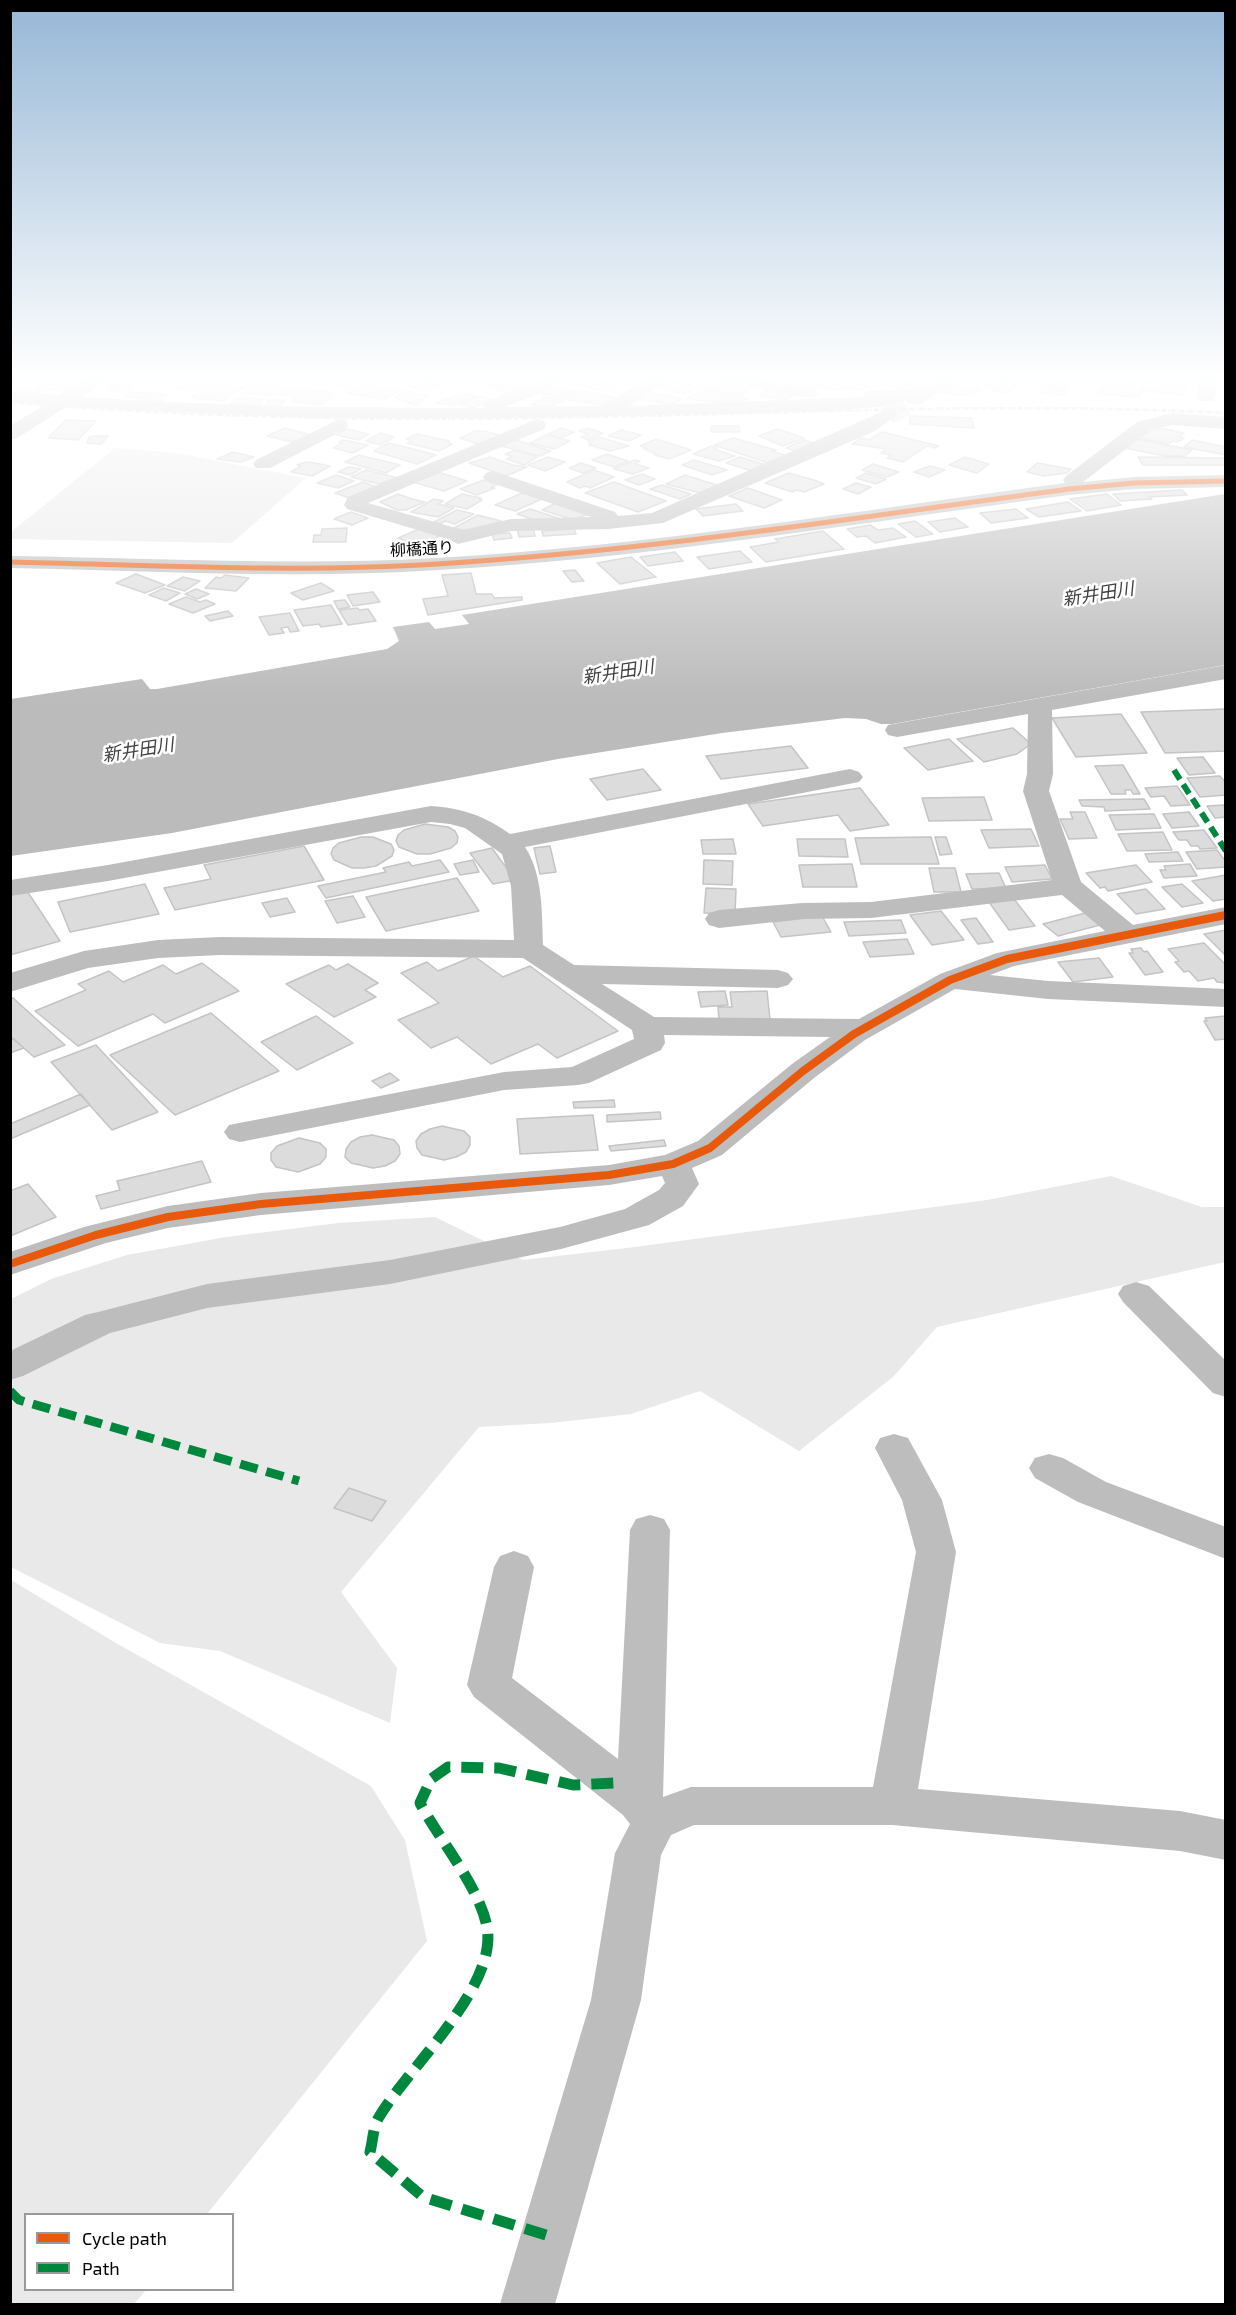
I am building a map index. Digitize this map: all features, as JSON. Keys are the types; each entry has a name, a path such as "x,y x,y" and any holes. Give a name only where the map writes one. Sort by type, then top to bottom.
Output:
{"street":[{"path":"398,483 355,501 354,504 460,537 511,525 623,522"},
{"path":"510,483 623,522 667,530 759,483"},
{"name":"柳橋通り","path":"10,551 341,556 443,553 570,543 1048,483"},
{"name":"柳橋通り","path":"10,562 319,567 423,564 555,556 667,530 1046,492 1105,483"},
{"path":"897,730 1226,672"},
{"path":"1040,705 1040,774 1036,791 1068,886 1126,934"},
{"path":"505,843 850,777"},
{"path":"10,888 108,873 431,814 466,818 483,825 515,853 526,891 529,949"},
{"path":"719,919 802,911 871,910 1068,886"},
{"path":"10,1264 96,1235 168,1217 261,1204 609,1175 673,1164 710,1148 803,1071 865,1028 950,981 1006,959 1226,915"},
{"path":"10,983 84,960 159,949 220,946 529,949 647,1026 865,1028"},
{"path":"568,974 778,979"},
{"path":"950,981 1048,990 1226,998"},
{"path":"240,1132 504,1081 578,1077 650,1043 647,1026"},
{"path":"10,1367 98,1324 207,1296 390,1272 561,1238 637,1217 671,1198 682,1184 673,1164"},
{"path":"1136,1294 1226,1384"},
{"path":"892,1806 936,1552 922,1500 894,1448"},
{"path":"1048,1468 1092,1492 1226,1544"},
{"path":"527,2304 616,2000 638,1854 647,1811 650,1530"},
{"path":"514,1567 489,1685 647,1811 691,1806 892,1806 1180,1831 1226,1840"}],"shaded area":[{"path":"72,483 300,483 232,543 11,539 11,532"},
{"path":"1111,1176 1202,1207 1225,1207 1225,1262 937,1327 893,1377 799,1451 700,1391 631,1414 551,1423 479,1427 341,1592 397,1668 390,1723 220,1651 160,1643 11,1567 11,1299 51,1279 127,1255 226,1237 338,1223 435,1217 523,1260 987,1200"},
{"path":"11,1580 116,1643 371,1786 405,1840 427,1941 208,2213 24,2213 24,2291 145,2291 134,2304 11,2304"}],"water":[{"name":"新井田川","path":"1225,494 1225,665 892,724 845,718 722,733 558,759 172,833 11,856 11,699 142,679 150,689 157,689 387,649 399,641 393,627 429,622 435,629 469,624 462,615"}],"building":[{"path":"317,483 349,483 338,488"},
{"path":"360,483 379,488 352,499 335,493"},
{"path":"417,483 462,483 444,491"},
{"path":"476,483 498,484 491,487 495,488 477,495 460,489"},
{"path":"569,483 601,483 590,488 585,486 580,488"},
{"path":"617,483 666,501 638,512 585,493"},
{"path":"711,483 717,485 700,493 666,484"},
{"path":"765,483 824,484 804,492 797,490 792,492"},
{"path":"856,483 871,487 858,494 843,489"},
{"path":"662,485 691,494 680,499 650,489"},
{"path":"748,488 782,500 764,508 729,496"},
{"path":"1182,490 1187,495 1120,501 1113,494"},
{"path":"522,493 542,499 515,511 495,505"},
{"path":"398,494 425,502 406,510 397,510 380,502"},
{"path":"462,494 482,500 467,509 445,504"},
{"path":"1107,494 1121,505 1087,511 1070,499"},
{"path":"434,499 443,501 438,504 454,508 438,517 411,512"},
{"path":"1068,502 1081,511 1039,517 1026,509"},
{"path":"556,503 588,514 574,520 542,510"},
{"path":"736,504 743,511 703,516 696,509"},
{"path":"530,509 561,519 540,522 517,514"},
{"path":"1016,509 1028,518 991,523 980,513"},
{"path":"457,510 474,514 455,524 445,521 440,524 434,522"},
{"path":"351,512 368,518 352,525 334,519"},
{"path":"478,515 501,521 472,532 454,528"},
{"path":"955,518 968,527 940,532 928,522"},
{"path":"915,521 933,534 916,537 898,524"},
{"path":"870,525 878,530 893,528 906,537 875,543 866,536 857,537 847,529"},
{"path":"347,528 346,542 313,542 314,535 321,535 322,529"},
{"path":"533,528 535,536 519,537 517,529"},
{"path":"419,529 440,536 425,542 419,540 409,542 398,538"},
{"path":"574,529 576,534 543,536 542,531"},
{"path":"823,531 844,549 766,562 750,547 779,542 775,539"},
{"path":"510,533 512,538 494,540 492,534"},
{"path":"740,551 752,562 709,569 697,557"},
{"path":"675,552 683,561 648,566 640,557"},
{"path":"631,557 656,577 620,584 597,563"},
{"path":"575,570 584,581 572,582 563,571"},
{"path":"471,573 476,594 492,594 494,598 522,597 522,600 428,615 423,599 448,596 442,575"},
{"path":"136,574 165,585 145,593 116,583"},
{"path":"225,575 249,578 236,591 205,588 216,577 221,578"},
{"path":"183,577 200,581 185,591 167,586"},
{"path":"321,583 334,591 303,600 291,593"},
{"path":"164,588 180,593 166,601 149,595"},
{"path":"196,589 209,594 197,599 185,594"},
{"path":"373,592 380,602 353,606 347,595"},
{"path":"186,597 215,604 193,613 169,604"},
{"path":"345,600 350,607 338,609 334,601"},
{"path":"331,605 342,624 321,627 319,624 303,626 294,610"},
{"path":"358,608 359,610 368,609 376,621 348,625 339,610"},
{"path":"228,611 233,616 210,621 205,616"},
{"path":"290,613 299,631 290,632 288,627 281,628 284,633 269,635 259,617"},
{"path":"1226,709 1226,751 1165,753 1141,712"},
{"path":"1121,714 1147,753 1076,757 1052,718"},
{"path":"1013,728 1031,744 1017,754 984,762 957,739"},
{"path":"949,739 973,761 928,770 904,748"},
{"path":"791,746 808,768 721,779 706,756"},
{"path":"1203,757 1215,773 1189,775 1177,758"},
{"path":"1123,765 1140,794 1133,794 1131,790 1125,790 1126,794 1111,794 1095,766"},
{"path":"643,769 661,790 607,800 590,779"},
{"path":"1220,776 1226,783 1226,795 1200,797 1187,778"},
{"path":"1177,786 1190,805 1171,806 1164,796 1151,797 1145,788"},
{"path":"860,788 889,825 850,831 838,815 763,826 748,804"},
{"path":"984,797 992,820 929,821 922,798"},
{"path":"1144,799 1150,809 1105,811 1104,807 1082,806 1079,800"},
{"path":"1224,805 1226,817 1215,818 1207,806"},
{"path":"1070,812 1085,812 1097,838 1069,839 1060,819 1073,819"},
{"path":"1189,812 1199,826 1172,828 1163,814"},
{"path":"1154,814 1161,828 1116,830 1109,815"},
{"path":"425,824 448,827 455,831 458,837 457,843 451,848 430,854 417,854 399,847 396,841 398,835 404,830"},
{"path":"1031,829 1039,846 989,848 981,830"},
{"path":"1204,830 1217,848 1200,849 1198,846 1191,846 1187,840 1179,840 1173,832"},
{"path":"1163,832 1172,850 1127,851 1118,834"},
{"path":"361,837 373,837 391,844 394,850 392,856 376,866 364,868 352,868 334,860 331,854 333,848 339,843"},
{"path":"931,837 939,864 861,864 855,838"},
{"path":"935,837 946,837 952,854 940,855"},
{"path":"733,839 736,854 703,854 701,840"},
{"path":"797,839 845,839 848,857 799,856"},
{"path":"304,846 324,880 175,910 164,888 211,879 204,865"},
{"path":"550,846 556,872 540,874 534,848"},
{"path":"492,848 515,880 493,884 470,853"},
{"path":"1217,850 1226,862 1226,867 1197,869 1186,852"},
{"path":"1178,852 1183,861 1149,862 1145,854"},
{"path":"440,860 449,872 326,898 318,886 386,872 383,868 409,862 412,866"},
{"path":"473,860 479,872 460,875 454,864"},
{"path":"704,860 733,861 732,885 703,884"},
{"path":"852,864 857,887 803,887 799,865"},
{"path":"1190,864 1197,876 1164,878 1160,870 1166,870 1164,866"},
{"path":"1045,865 1052,879 1012,882 1005,867"},
{"path":"1136,865 1152,882 1108,891 1105,887 1100,888 1086,873"},
{"path":"929,868 955,868 961,892 934,892"},
{"path":"999,873 1006,888 972,889 966,874"},
{"path":"1226,875 1226,899 1213,901 1192,881"},
{"path":"457,878 479,911 386,931 366,897"},
{"path":"145,884 159,914 70,932 58,902"},
{"path":"1182,884 1203,903 1182,907 1162,887"},
{"path":"706,888 736,889 735,914 704,913"},
{"path":"1146,889 1165,909 1136,914 1117,894"},
{"path":"27,891 60,941 10,955 10,895"},
{"path":"353,896 365,917 337,923 325,901"},
{"path":"287,898 295,912 270,917 262,903"},
{"path":"1014,899 1035,926 1009,930 989,902"},
{"path":"941,911 964,940 932,945 910,915"},
{"path":"1089,912 1104,924 1058,936 1043,924"},
{"path":"822,916 831,932 781,937 773,922"},
{"path":"976,918 993,942 978,944 961,920"},
{"path":"901,920 906,933 849,936 844,922"},
{"path":"1226,930 1226,956 1204,934"},
{"path":"907,939 914,954 870,957 863,942"},
{"path":"1204,943 1226,965 1226,983 1217,982 1214,978 1198,981 1189,971 1184,972 1175,962 1179,961 1168,949"},
{"path":"1141,948 1144,952 1147,951 1163,972 1145,975 1129,953 1133,953 1131,949"},
{"path":"474,956 503,977 530,966 618,1031 557,1058 538,1044 491,1064 457,1037 431,1048 398,1020 439,1003 401,973 427,962 438,971"},
{"path":"1099,958 1113,977 1073,982 1058,962"},
{"path":"202,963 239,991 165,1023 153,1014 78,1046 35,1011 86,990 78,984 109,971 123,982 163,965 176,974"},
{"path":"348,964 378,983 365,990 376,997 334,1017 286,984 329,965 336,970"},
{"path":"725,991 728,1005 701,1007 698,992"},
{"path":"767,991 770,1019 719,1019 718,1007 732,1007 730,992"},
{"path":"13,998 65,1045 34,1057 10,1036 10,999"},
{"path":"211,1013 279,1071 175,1115 110,1055"},
{"path":"316,1016 353,1043 297,1070 261,1042"},
{"path":"1226,1016 1226,1039 1215,1040 1204,1021 1207,1021 1205,1018"},
{"path":"14,1039 24,1048 10,1053 10,1040"},
{"path":"96,1045 158,1112 112,1130 51,1062"},
{"path":"390,1073 399,1080 381,1088 372,1081"},
{"path":"81,1094 90,1105 10,1139 10,1124"},
{"path":"614,1100 615,1107 574,1108 573,1102"},
{"path":"660,1112 661,1119 607,1122 607,1115"},
{"path":"593,1115 598,1150 520,1154 517,1119"},
{"path":"442,1126 464,1131 470,1137 470,1145 466,1152 444,1160 422,1155 417,1148 416,1141 421,1134"},
{"path":"372,1135 394,1140 399,1146 400,1154 395,1161 373,1168 351,1163 345,1157 346,1149 351,1142 360,1137"},
{"path":"299,1138 320,1143 326,1149 326,1157 320,1164 298,1172 276,1167 271,1160 271,1153 277,1146"},
{"path":"664,1140 666,1146 611,1151 609,1146"},
{"path":"202,1161 211,1182 101,1209 96,1196 120,1190 117,1181"},
{"path":"28,1184 56,1217 10,1236 10,1191"},
{"path":"349,1488 386,1501 372,1521 334,1508"}],"marked path":[{"path":"1174,770 1226,851"},
{"path":"10,1391 19,1400 299,1481"},
{"path":"546,2235 423,2197 370,2152 379,2117 466,1999 480,1973 487,1949 487,1927 481,1910 420,1803 431,1779 448,1767 499,1768 573,1785 615,1783"}],"cycle path":[{"path":"10,562 278,568 438,564 675,542 1069,489 1134,483"},
{"path":"10,1264 96,1235 168,1217 261,1204 609,1175 673,1164 710,1148 803,1071 854,1034 950,980 1007,959 1226,915"}]}
